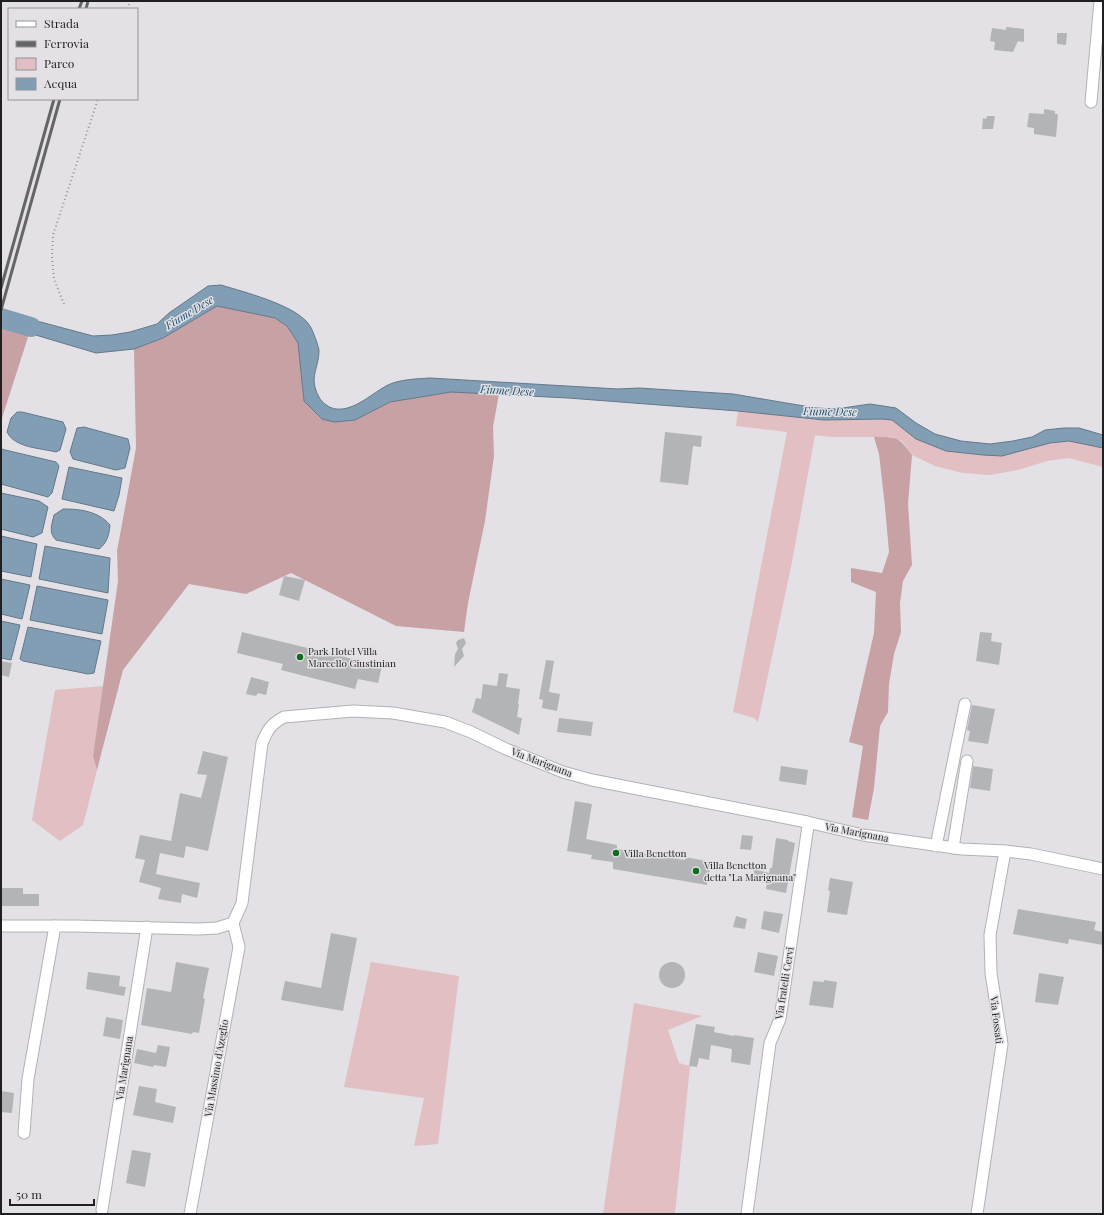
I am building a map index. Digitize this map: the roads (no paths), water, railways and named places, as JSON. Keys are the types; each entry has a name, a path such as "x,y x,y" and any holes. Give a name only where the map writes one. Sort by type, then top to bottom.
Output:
{"street":[{"path":"1091,102 1100,1"},
{"path":"936,846 965,704"},
{"name":"Via Marignana","path":"233,923 242,903 262,743 268,730 274,722 284,717 360,712 393,713 445,722 563,772 592,780 863,834 936,846 1005,851 1058,859 1103,869"},
{"path":"953,848 967,761"},
{"name":"Via fratelli Cervi","path":"748,1214 770,1043 780,1019 808,826 807,822"},
{"name":"Via Fossati","path":"977,1214 1002,1044 991,973 990,935 1005,851"},
{"path":"1,926 147,927 199,929 217,928 233,923"},
{"name":"Via Massimo d'Azeglio","path":"190,1214 238,947 233,923"},
{"path":"24,1133 28,1079 55,926"},
{"name":"Via Marignana","path":"102,1210 147,927"}],"water":[{"path":"221,285 279,304 300,316 307,322 313,332 319,350 319,357 314,378 316,390 320,399 324,403 331,408 336,409 343,409 357,404 382,388 393,383 403,380 430,378 618,389 639,388 733,394 816,408 836,409 870,404 896,408 916,423 935,434 961,441 990,444 1032,437 1045,430 1079,428 1103,435 1103,448 1069,441 1050,443 1002,456 983,455 946,451 916,439 892,420 824,420 738,411 568,398 451,392 390,402 355,420 334,422 322,419 304,401 298,343 287,326 275,318 217,306 163,338 134,349 96,353 2,325 7,313 93,336 130,332 157,324 169,313 208,286"},
{"path":"17,412 63,422 66,429 60,450 56,452 28,446 11,437 7,432 11,418"},
{"path":"84,427 128,439 130,448 125,468 116,470 73,459 70,452 77,428"},
{"path":"1,449 56,462 59,466 52,493 48,497 1,484"},
{"path":"69,467 122,478 114,511 62,499"},
{"path":"1,493 39,501 48,507 42,533 33,537 1,529"},
{"path":"63,509 88,512 105,520 110,525 110,529 102,547 99,549 56,540 51,531 52,522 54,515"},
{"path":"1,536 37,544 31,577 1,571"},
{"path":"45,546 110,558 108,593 39,579"},
{"path":"1,579 30,585 22,619 1,614"},
{"path":"37,586 108,600 102,634 30,620"},
{"path":"1,621 20,625 11,660 1,658"},
{"path":"28,627 101,641 94,673 88,674 23,661 20,659"}],"waterway":[{"name":"Fiume Dese","path":"1,318 31,327"}],"railway":[{"path":"79,8 82,1"},
{"path":"86,8 88,1"},
{"path":"1,288 54,100"},
{"path":"1,310 60,100"}],"place":[{"name":"Park Hotel Villa Marcello Giustinian","path":"300,657"},
{"name":"Villa Benetton","path":"616,853"},
{"name":"Villa Benetton detta \"La Marignana\"","path":"696,871"}]}
